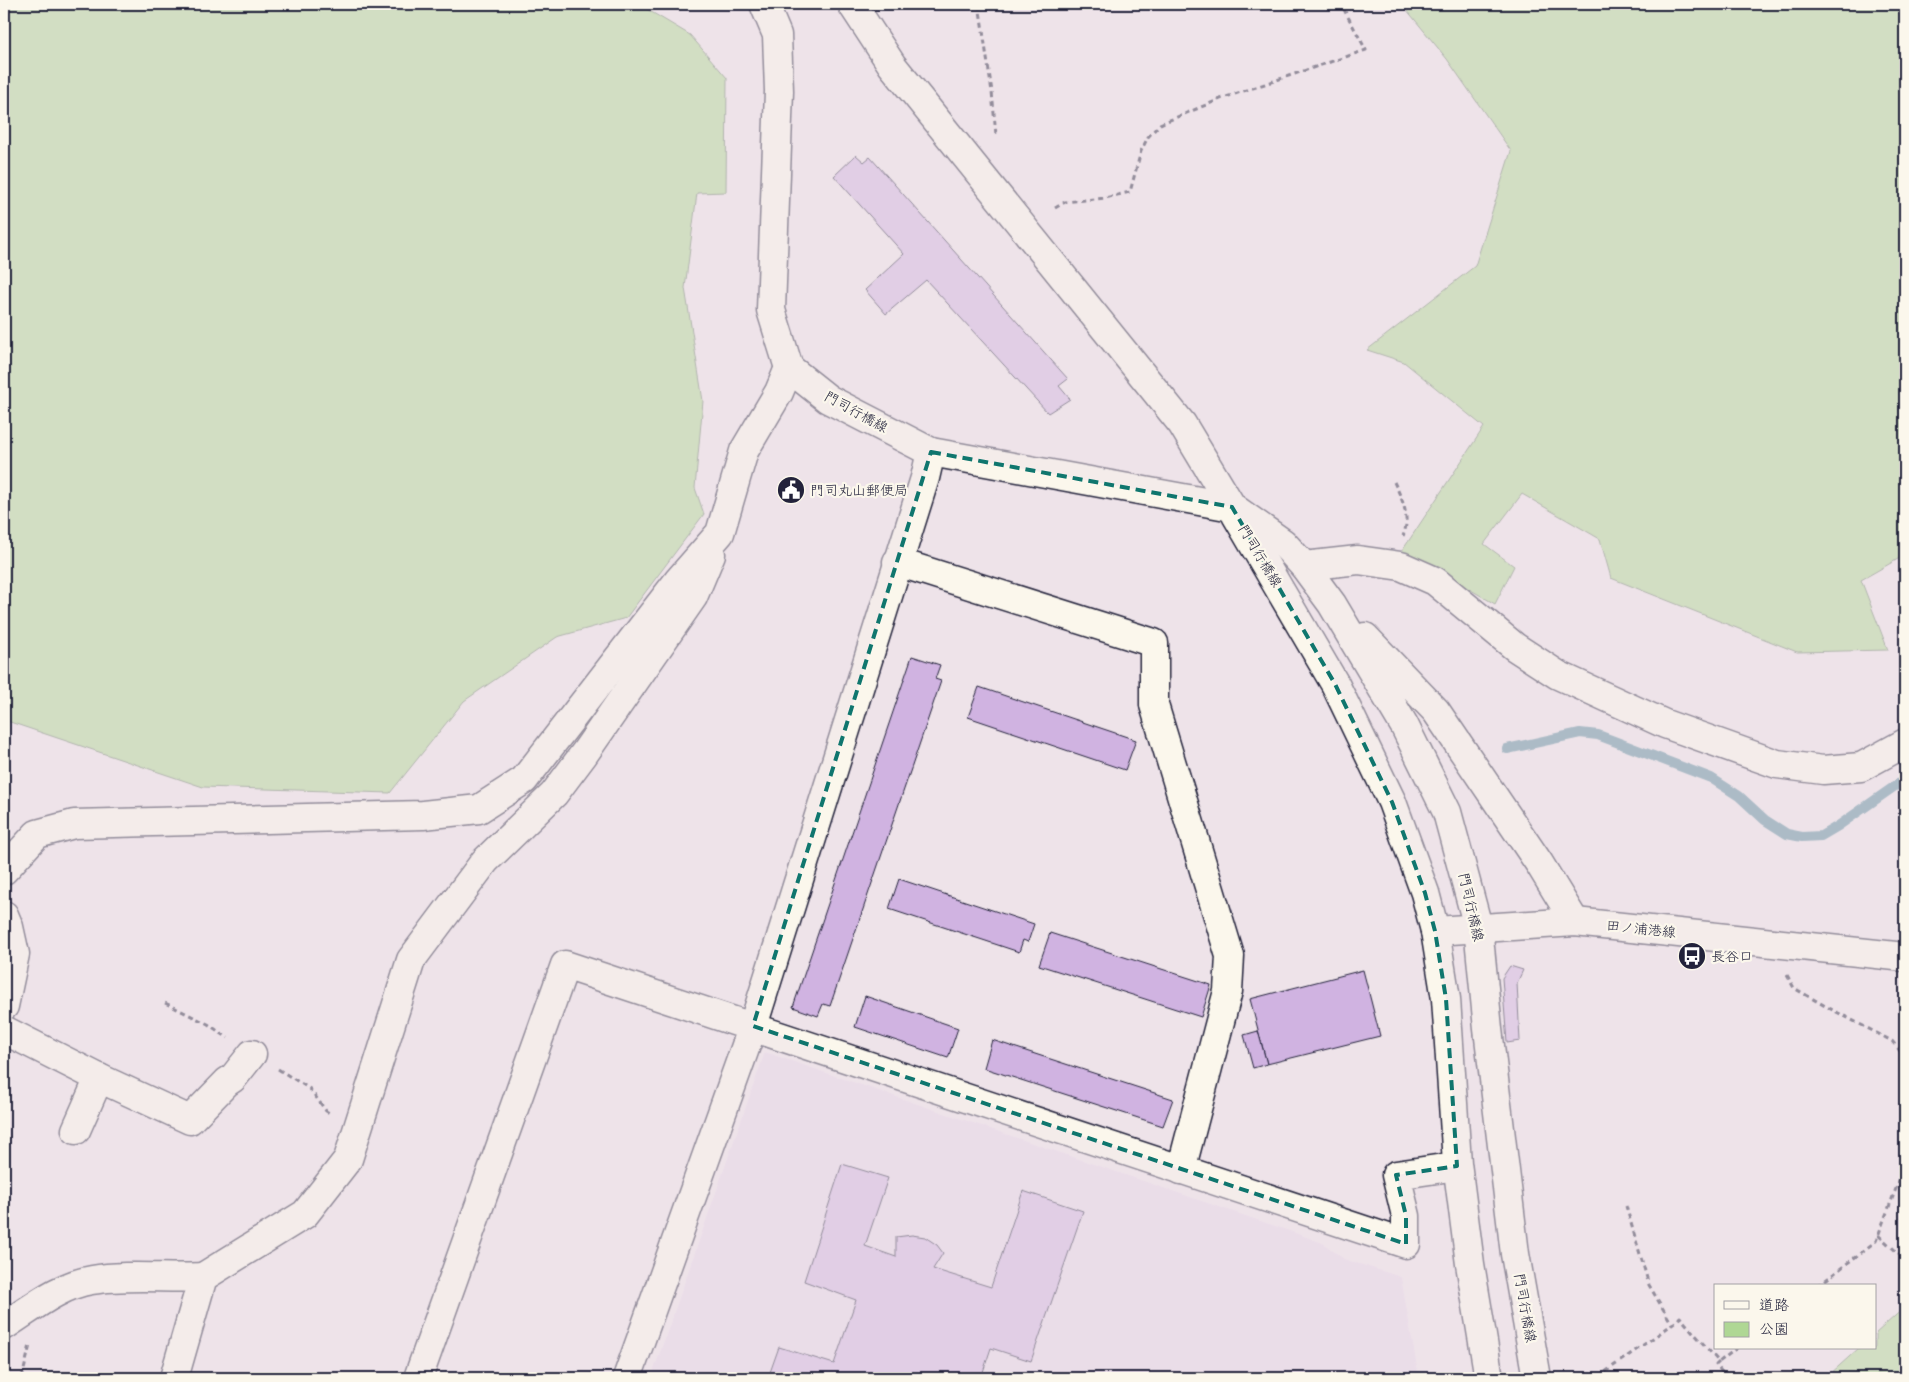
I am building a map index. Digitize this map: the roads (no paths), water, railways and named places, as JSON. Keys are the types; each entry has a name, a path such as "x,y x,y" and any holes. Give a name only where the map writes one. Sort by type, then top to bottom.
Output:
{"street":[{"path":"4,1326 36,1304 60,1291 91,1280 203,1277 305,1214 348,1159 411,960 485,861 554,794 693,597 720,533 744,451 779,392 789,368 771,310 780,91 777,35 764,4"},
{"path":"852,4 892,65 1182,424 1232,508"},
{"name":"門司行橋線","path":"789,368 828,399 931,452 1232,508 1283,543 1304,566 1332,604 1404,725 1447,812 1478,927 1488,1029 1515,1254 1537,1378"},
{"path":"627,1378 753,1026 897,562 925,478 931,452"},
{"name":"門司行橋線","path":"1232,508 1335,684 1392,802 1425,893 1435,930 1446,999 1457,1166 1470,1264 1489,1378"},
{"path":"4,870 37,834 74,824 423,815 479,809 524,780 678,580 720,533"},
{"path":"1304,566 1358,560 1401,566 1435,581 1515,647 1558,675 1665,724 1777,764 1823,770 1861,767 1905,743"},
{"path":"897,562 1154,643 1154,705 1230,956 1228,991 1182,1170"},
{"path":"1332,604 1436,711 1539,863 1575,922"},
{"path":"4,915 9,927 15,954 4,1006"},
{"name":"田ノ浦港線","path":"1435,930 1575,922 1905,957"},
{"path":"418,1378 565,965 1406,1244 1406,1216 1396,1175 1457,1166"},
{"path":"4,1030 99,1078 190,1120 227,1082 234,1078 252,1054"},
{"path":"76,1130 99,1078"},
{"path":"174,1378 203,1277"}],"waterway":[{"path":"1507,749 1580,733 1598,735 1711,778 1739,796 1765,820 1787,834 1802,837 1821,836 1905,779"}],"place":[{"name":"門司丸山郵便局","path":"791,490"},
{"name":"長谷口","path":"1692,956"}]}
